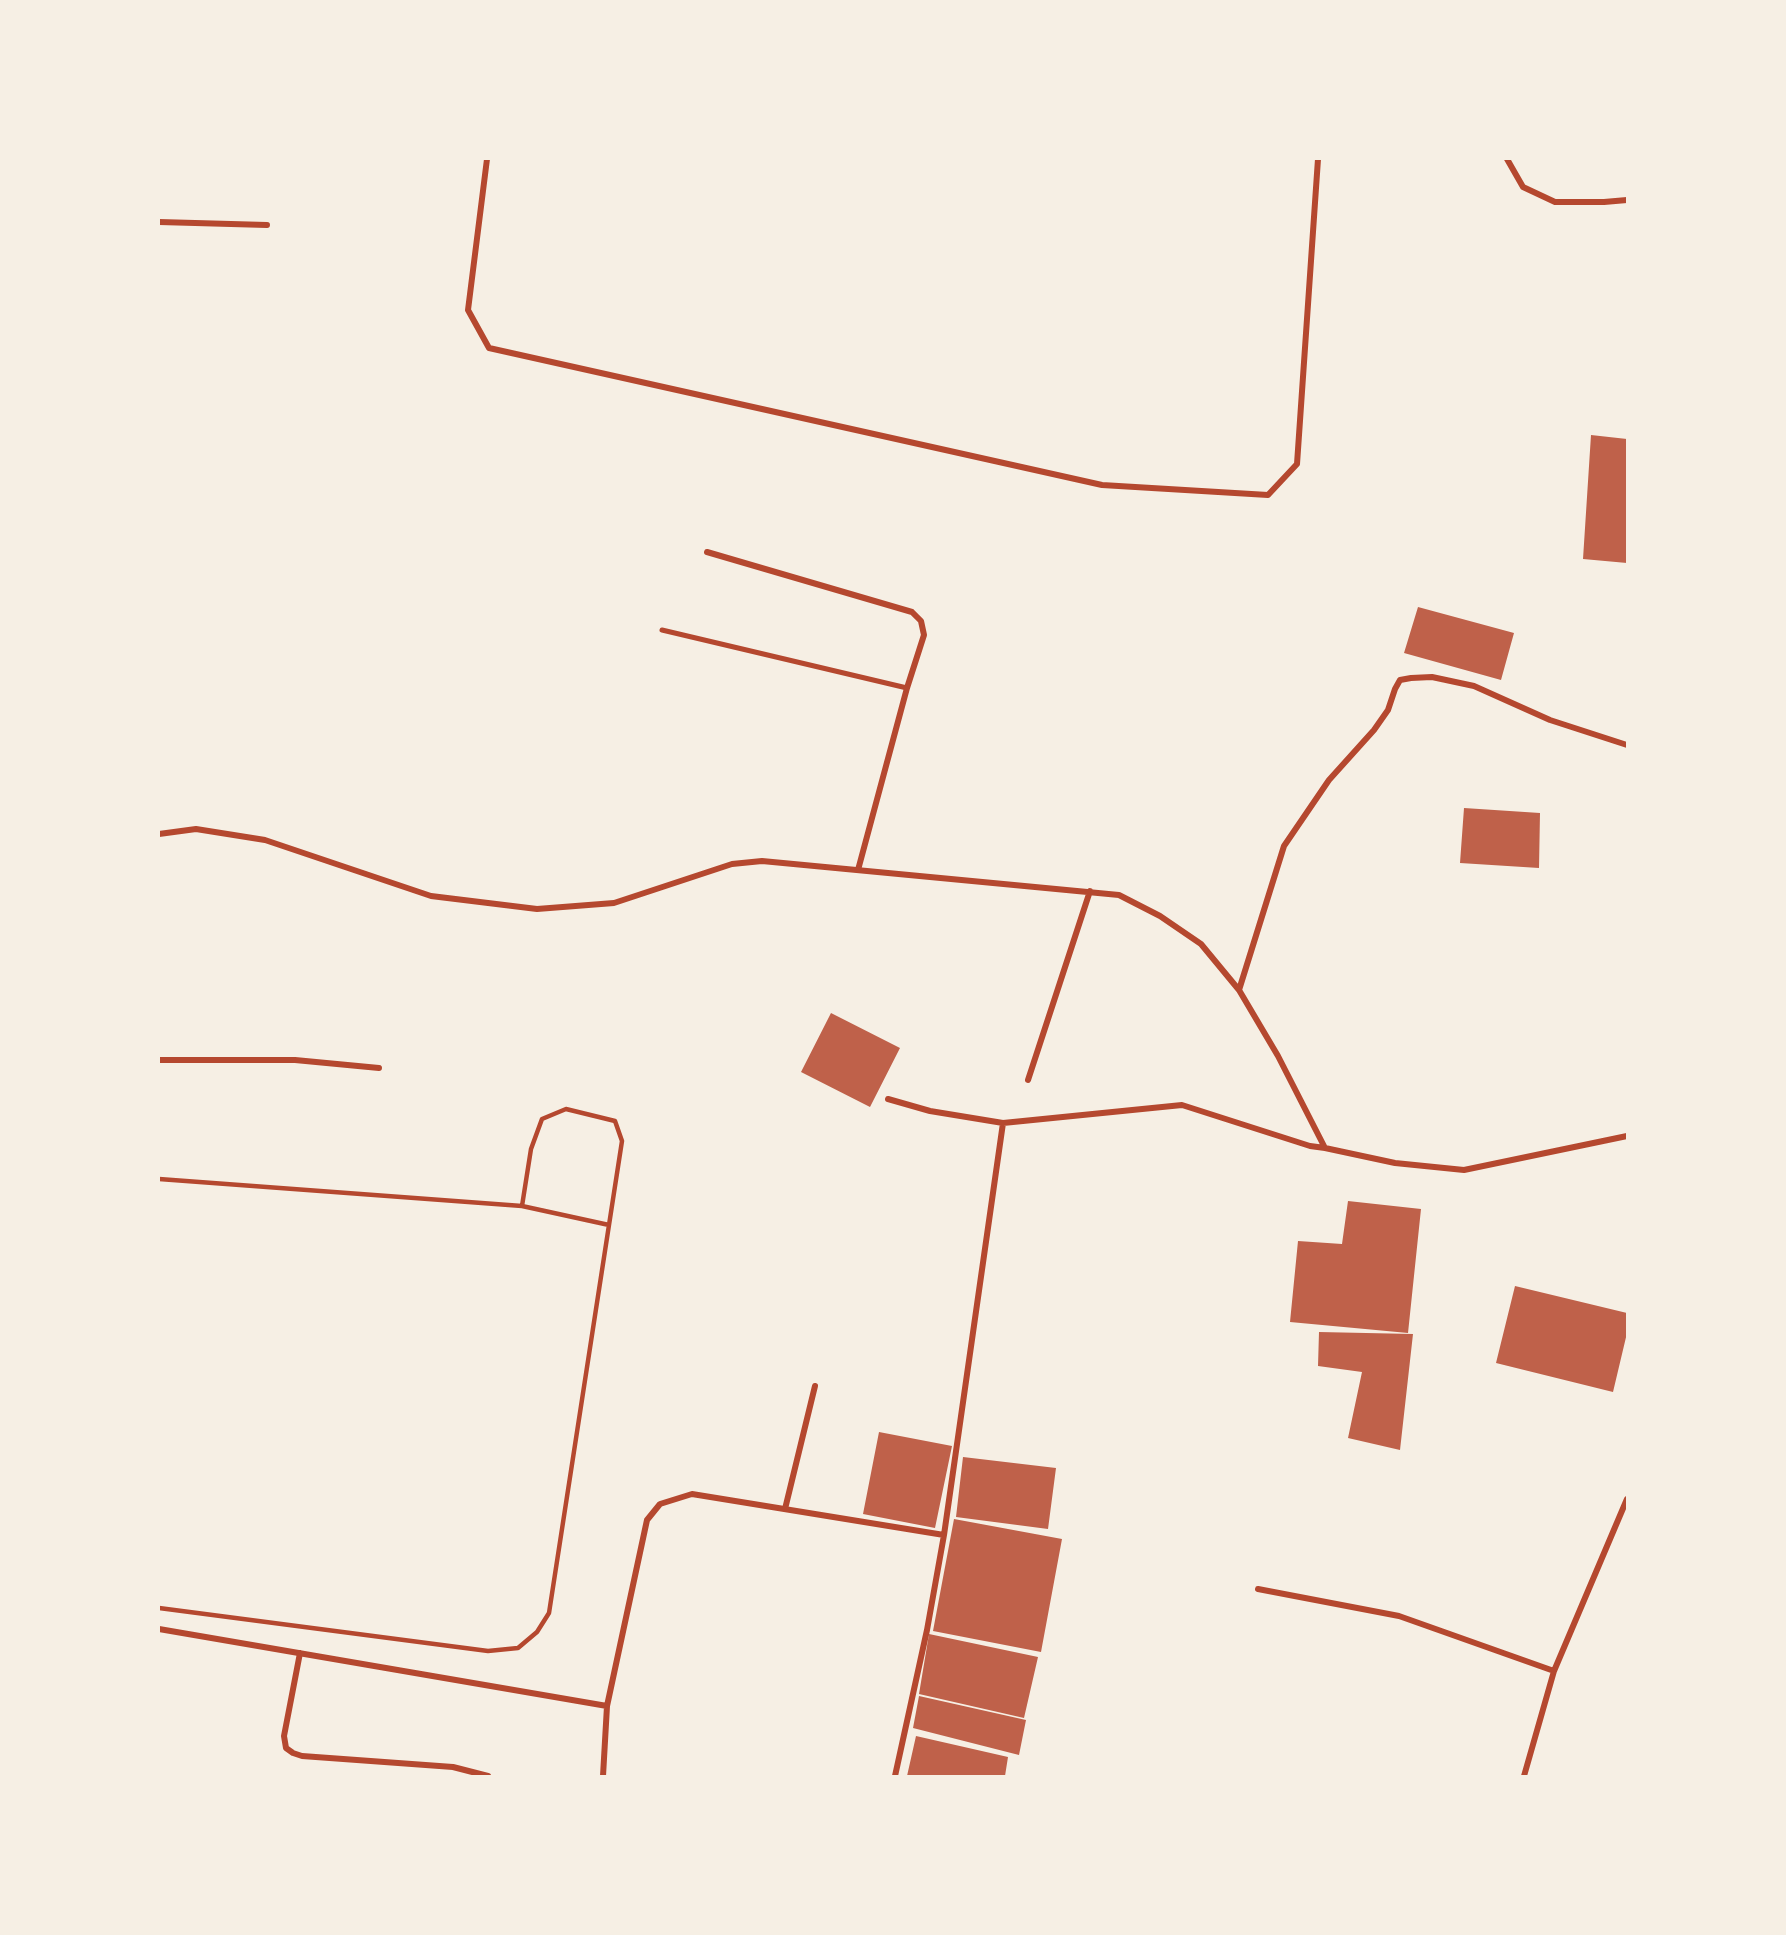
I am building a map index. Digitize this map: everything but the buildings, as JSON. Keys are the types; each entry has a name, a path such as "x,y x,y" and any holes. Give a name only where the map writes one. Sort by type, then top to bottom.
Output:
{"street":[{"path":"487,159 468,310 489,348 1102,485 1268,495 1297,464 1318,159"},
{"path":"1507,159 1523,187 1555,202 1627,200"},
{"path":"159,222 267,225"},
{"path":"707,552 912,612 921,621 924,635 907,688 858,870"},
{"path":"662,630 907,688"},
{"path":"1239,990 1284,846 1329,780 1374,730 1388,710 1400,680 1432,677 1474,686 1550,720 1627,745"},
{"path":"159,834 196,829 265,840 431,896 537,909 614,903 732,864 762,861 1119,895 1160,916 1201,944 1239,990 1278,1056 1325,1149"},
{"path":"1028,1080 1090,891"},
{"path":"159,1060 295,1060 380,1068"},
{"path":"888,1099 930,1111 1003,1123 1182,1105 1310,1146 1395,1163 1464,1170 1627,1136"},
{"path":"895,1776 927,1630 944,1535 1003,1123"},
{"path":"785,1509 814,1386"},
{"path":"605,1776 608,1706 647,1520 660,1503 692,1494 944,1535"},
{"path":"1524,1776 1554,1671 1627,1499"},
{"path":"1258,1589 1399,1616 1554,1671"},
{"path":"159,1629 608,1706"},
{"path":"300,1653 284,1736 286,1748 293,1754 453,1767 488,1776"}],"lane":[{"path":"159,1608 488,1651 518,1648 537,1632 549,1613 622,1142 615,1121 566,1109 542,1119 531,1149 522,1206"},
{"path":"159,1179 522,1206 609,1225"}]}
